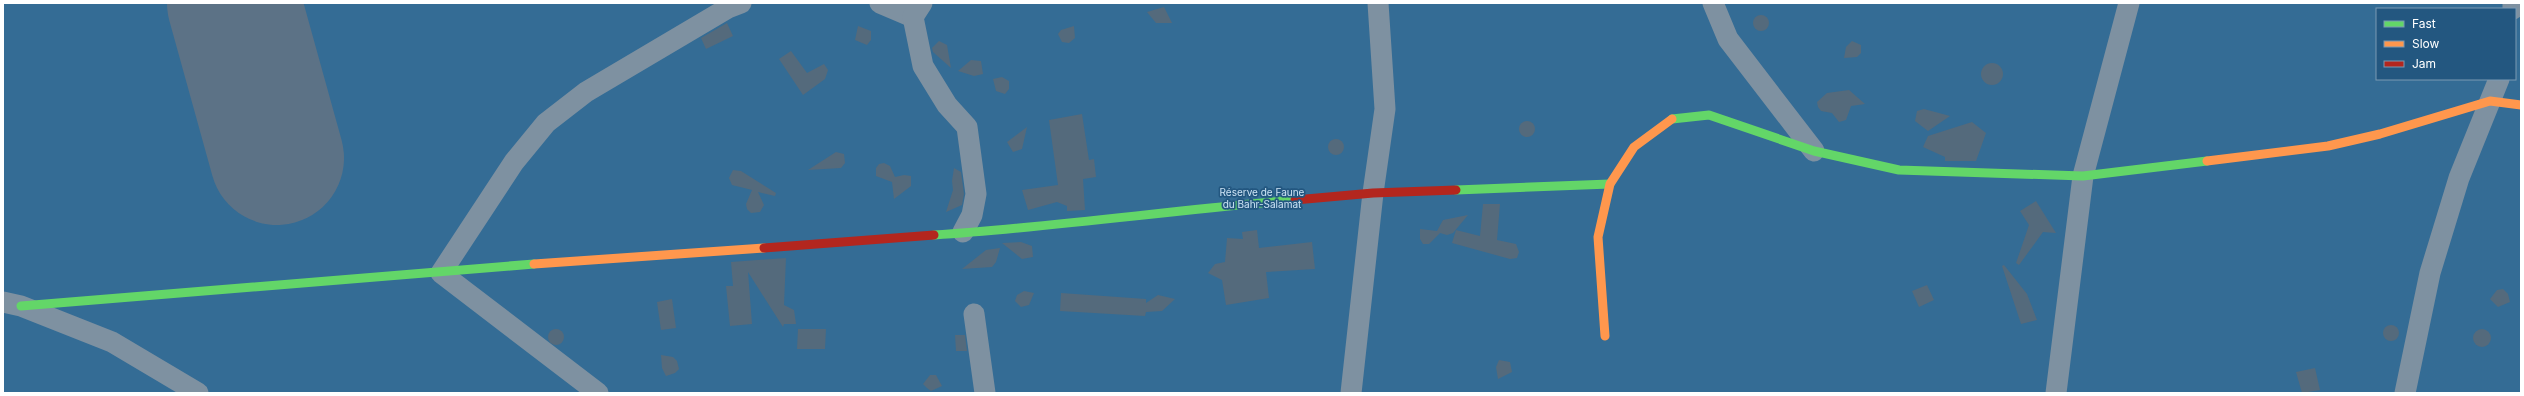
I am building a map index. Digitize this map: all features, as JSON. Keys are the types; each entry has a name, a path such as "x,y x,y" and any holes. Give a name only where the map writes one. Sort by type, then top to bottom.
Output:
{"street":[{"path":"441,273 514,162 546,123 586,92 728,8 741,3"},
{"path":"880,3 917,10 923,66 947,106 967,127 976,194 972,215 963,232"},
{"path":"1351,393 1373,193 1385,109 1378,3"},
{"path":"1713,3 1728,39 1814,151"},
{"path":"2056,393 2083,176 2129,3"},
{"path":"2405,393 2430,273 2459,178 2475,132 2499,80"},
{"path":"1605,336 1598,237 1610,184 1634,147 1673,118 1709,116 1814,151 1899,170 1940,173 2083,176 2328,146 2380,134 2490,101 2521,105"},
{"path":"12,304 441,273 963,232 1038,228 1197,208 1373,193 1610,184"},
{"path":"441,273 598,393"},
{"path":"12,304 112,342 198,393"},
{"path":"974,314 985,393"}],"green space":[{"name":"Réserve de Faune du Bahr-Salamat","path":"3,3 2521,3 2521,393 3,393"}],"building":[{"path":"1164,7 1172,23 1156,23 1147,12"},
{"path":"1761,15 1767,17 1769,23 1767,29 1761,31 1755,29 1753,23 1755,17"},
{"path":"727,23 733,36 706,49 701,38"},
{"path":"858,26 871,31 871,40 867,45 855,40"},
{"path":"1074,26 1075,38 1069,43 1062,42 1058,34 1061,30"},
{"path":"939,41 947,45 951,68 933,52 932,48"},
{"path":"1852,41 1861,45 1861,53 1857,57 1844,58 1846,47"},
{"path":"791,51 807,73 824,64 828,70 825,79 803,95 779,59"},
{"path":"971,60 981,61 983,74 974,76 958,71"},
{"path":"1992,63 2000,66 2003,74 2000,82 1992,85 1984,82 1981,74 1984,66"},
{"path":"1002,77 1009,81 1009,89 1005,94 996,91 993,79"},
{"path":"1849,90 1865,104 1851,106 1846,120 1839,122 1832,113 1821,111 1818,107 1817,102 1827,93"},
{"path":"1924,109 1950,116 1928,131 1915,121 1917,111"},
{"path":"1082,114 1089,160 1094,159 1096,177 1083,179 1085,210 1067,211 1067,206 1057,202 1028,210 1022,190 1058,185 1049,120"},
{"path":"1527,121 1533,123 1535,129 1533,135 1527,137 1521,135 1519,129 1521,123"},
{"path":"1972,122 1986,133 1976,161 1945,161 1945,157 1923,147 1928,136"},
{"path":"1027,127 1022,149 1013,152 1007,142"},
{"path":"1336,139 1342,141 1344,147 1342,153 1336,155 1330,153 1328,147 1330,141"},
{"path":"836,152 844,154 845,163 841,168 808,170"},
{"path":"884,163 890,166 895,177 904,175 911,176 911,186 894,199 892,182 876,176 876,168 879,164"},
{"path":"954,168 961,172 964,194 962,205 946,212 953,190 952,181"},
{"path":"733,170 741,171 776,193 775,196 758,192 764,205 760,212 751,213 747,209 746,204 752,190 732,185 729,178"},
{"path":"2036,201 2056,233 2043,232 2019,265 2016,263 2029,225 2020,211"},
{"path":"1483,204 1500,204 1497,240 1516,244 1519,252 1517,258 1510,259 1452,243 1456,230 1480,236"},
{"path":"1468,215 1453,233 1447,235 1440,233 1429,244 1423,244 1420,239 1420,229 1437,231 1443,220"},
{"path":"1257,230 1259,248 1312,242 1315,269 1266,272 1269,298 1226,305 1222,280 1208,273 1215,264 1225,262 1227,238 1243,239 1242,232"},
{"path":"1021,242 1032,246 1033,257 1022,259 1002,243"},
{"path":"1000,248 996,262 992,267 962,269 986,250"},
{"path":"786,258 784,305 794,310 796,324 784,324 783,327 748,272 752,324 730,326 726,286 733,286 731,262"},
{"path":"2004,265 2027,294 2037,320 2021,324 2002,266"},
{"path":"1927,285 1934,300 1919,307 1912,291"},
{"path":"2503,289 2508,294 2510,302 2498,307 2490,299 2497,290"},
{"path":"1024,291 1034,293 1029,305 1021,307 1015,301 1017,295"},
{"path":"1061,293 1146,299 1146,303 1158,295 1175,299 1162,311 1146,312 1145,316 1060,311"},
{"path":"672,299 676,328 661,330 657,302"},
{"path":"2391,325 2397,327 2399,333 2397,339 2391,341 2385,339 2383,333 2385,327"},
{"path":"556,329 562,331 564,337 562,343 556,345 550,343 548,337 550,331"},
{"path":"798,329 826,329 825,349 797,349"},
{"path":"2482,329 2488,332 2491,338 2488,344 2482,347 2476,344 2473,338 2476,332"},
{"path":"955,335 965,335 967,351 956,351"},
{"path":"661,355 673,357 677,361 679,369 675,373 666,376 662,368"},
{"path":"1499,360 1510,362 1512,372 1498,379 1496,367"},
{"path":"2315,368 2320,390 2302,393 2296,372"},
{"path":"930,375 936,375 942,386 931,391 927,388 923,384"}],"runway":[{"path":"234,3 277,158"}],"traffic: fast":[{"path":"1672,119 1709,115 1814,151 1899,170 2083,176 2207,161"},
{"path":"1456,190 1610,184"},
{"path":"934,235 1024,228 1295,200"},
{"path":"21,306 534,264"}],"traffic: slow":[{"path":"2207,161 2328,146 2380,134 2490,101 2521,105"},
{"path":"1605,336 1598,237 1610,184 1634,147 1672,119"},
{"path":"534,264 764,248"}],"traffic: jam":[{"path":"1295,200 1373,193 1456,190"},
{"path":"764,248 934,235"}]}
